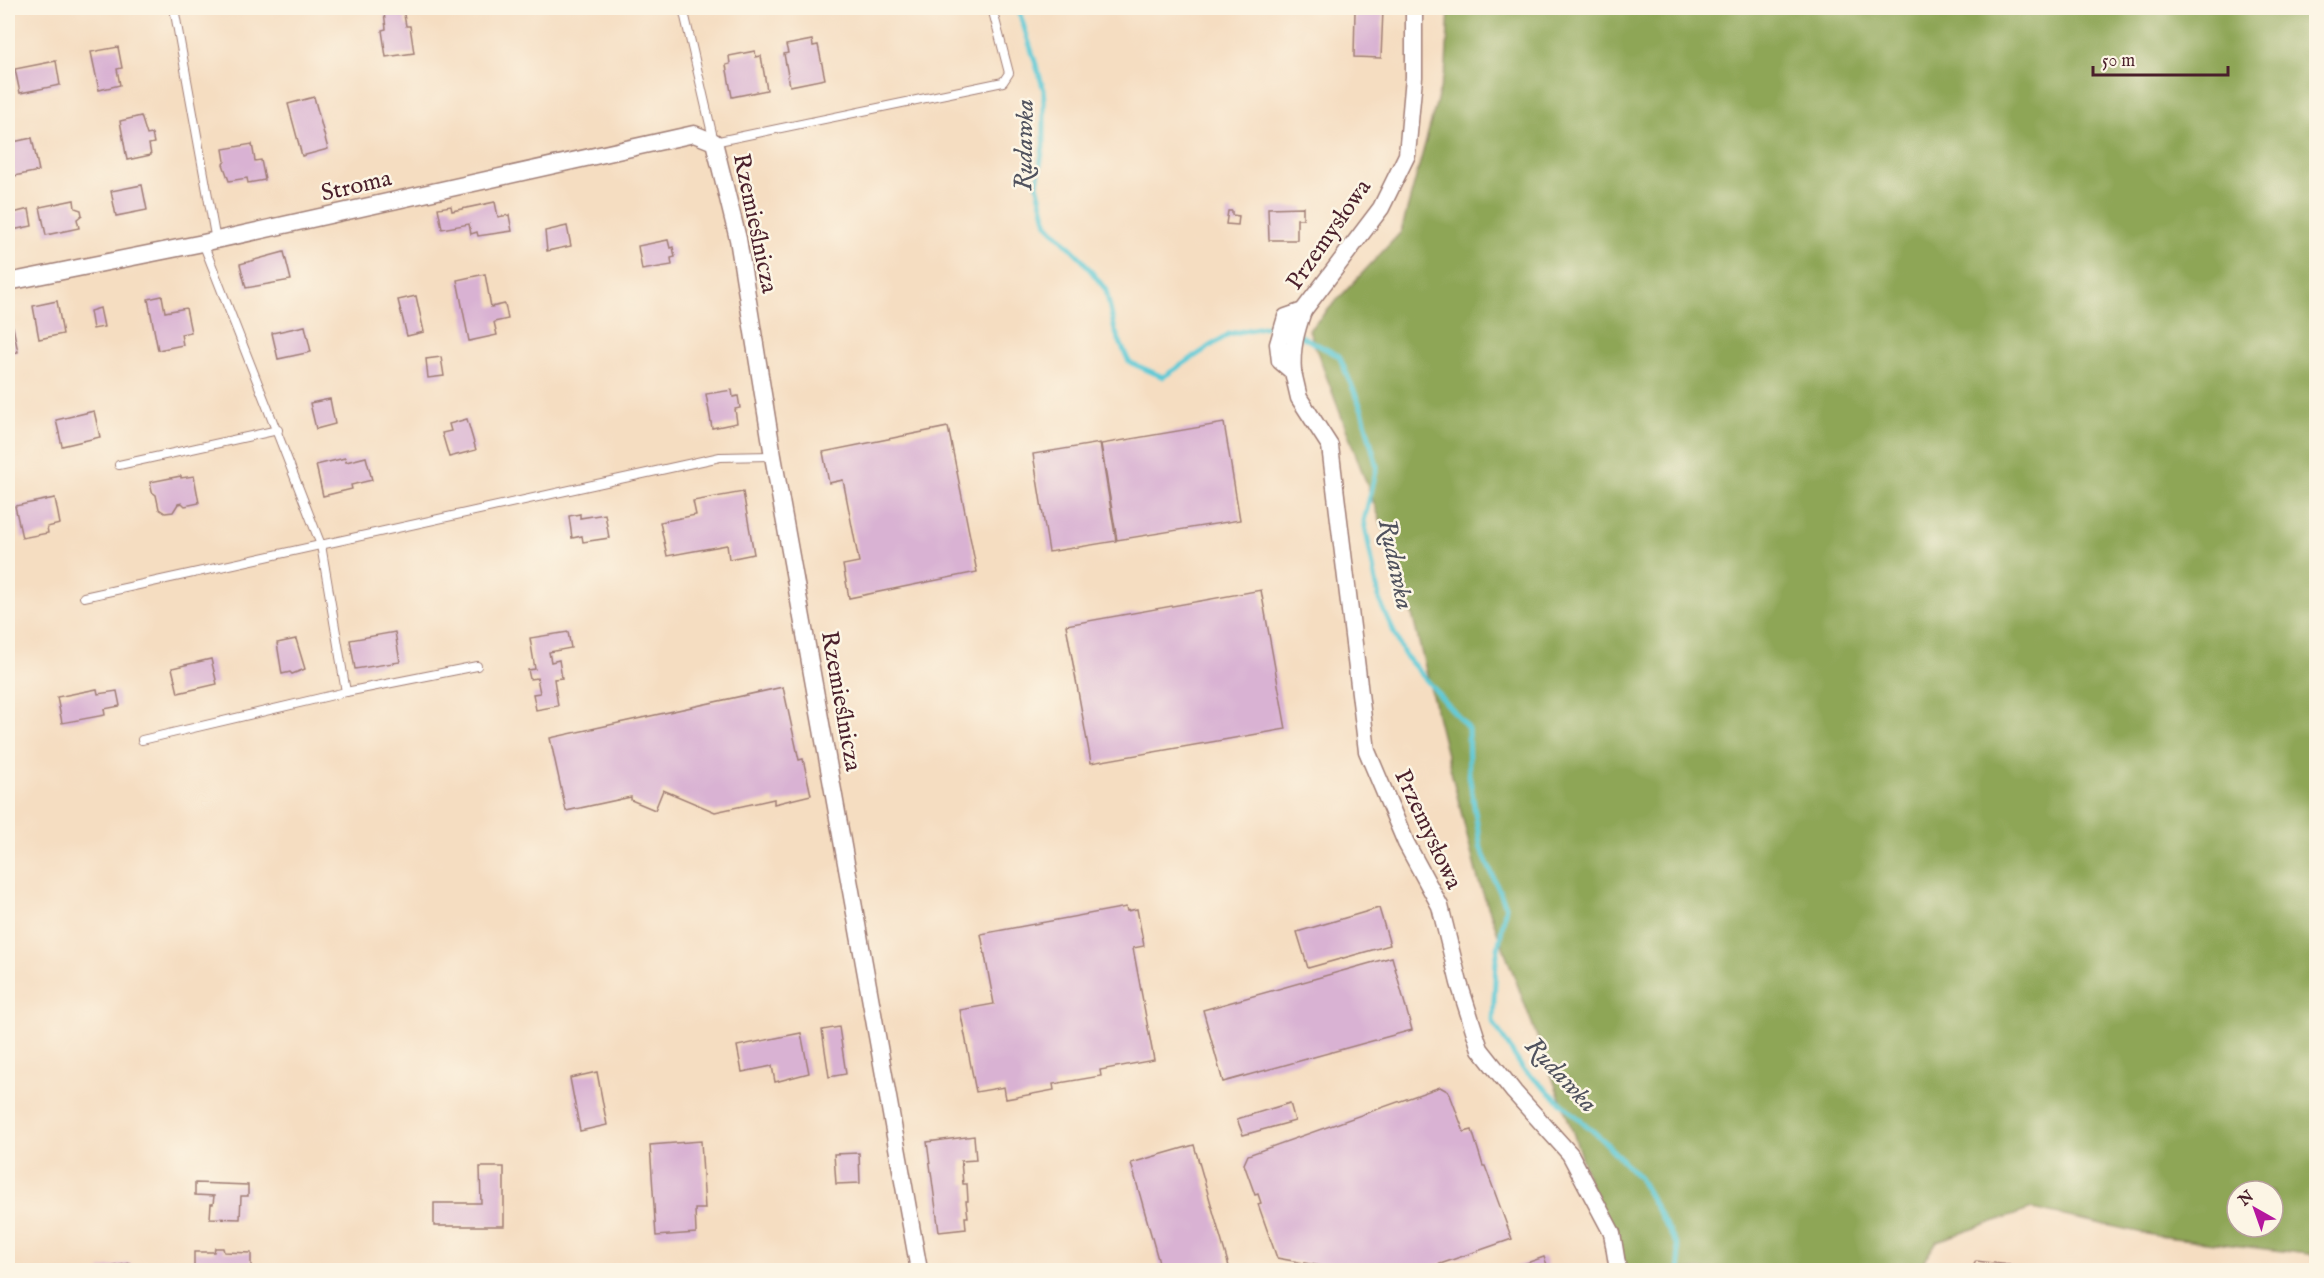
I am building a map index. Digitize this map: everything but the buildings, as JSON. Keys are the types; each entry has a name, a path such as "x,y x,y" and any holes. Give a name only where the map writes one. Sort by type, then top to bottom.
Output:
{"street":[{"name":"Przemysłowa","path":"1414,8 1414,77 1407,154 1381,208 1303,311 1295,333 1292,356 1293,372 1299,398 1330,446 1367,751 1406,843 1440,906 1459,983 1480,1049 1514,1092 1570,1154 1612,1233 1618,1270"},
{"name":"Stroma","path":"8,282 209,242 694,134 714,142"},
{"name":"Rzemieślnicza","path":"714,142 738,240 773,456 919,1270"},
{"name":"Przemysłowa","path":"1293,372 1280,361 1278,344 1286,317 1303,311"}],"lane":[{"path":"174,8 209,242 321,545 346,692"},
{"path":"683,8 714,142 1003,82 1009,73 992,8"},
{"path":"119,465 278,430"},
{"path":"84,597 720,457 773,456"},
{"path":"142,740 346,692 477,666"}],"green space":[{"path":"1449,8 2316,8 2316,1255 2157,1236 2032,1209 1937,1241 1918,1270 1617,1270 1574,1135 1478,880 1405,586 1309,330 1401,232 1446,67"}],"waterway":[{"name":"Rudawka","path":"1018,8 1044,90 1044,141 1037,184 1047,224 1079,256 1106,290 1115,331 1129,362 1163,377 1229,334 1277,324 1280,326"},
{"name":"Rudawka","path":"1299,335 1339,356 1362,410 1377,467 1364,521 1380,602 1404,654 1468,728 1469,774 1481,849 1506,906 1496,960 1493,1022 1523,1069 1603,1140 1639,1178 1677,1245 1680,1270"}]}
